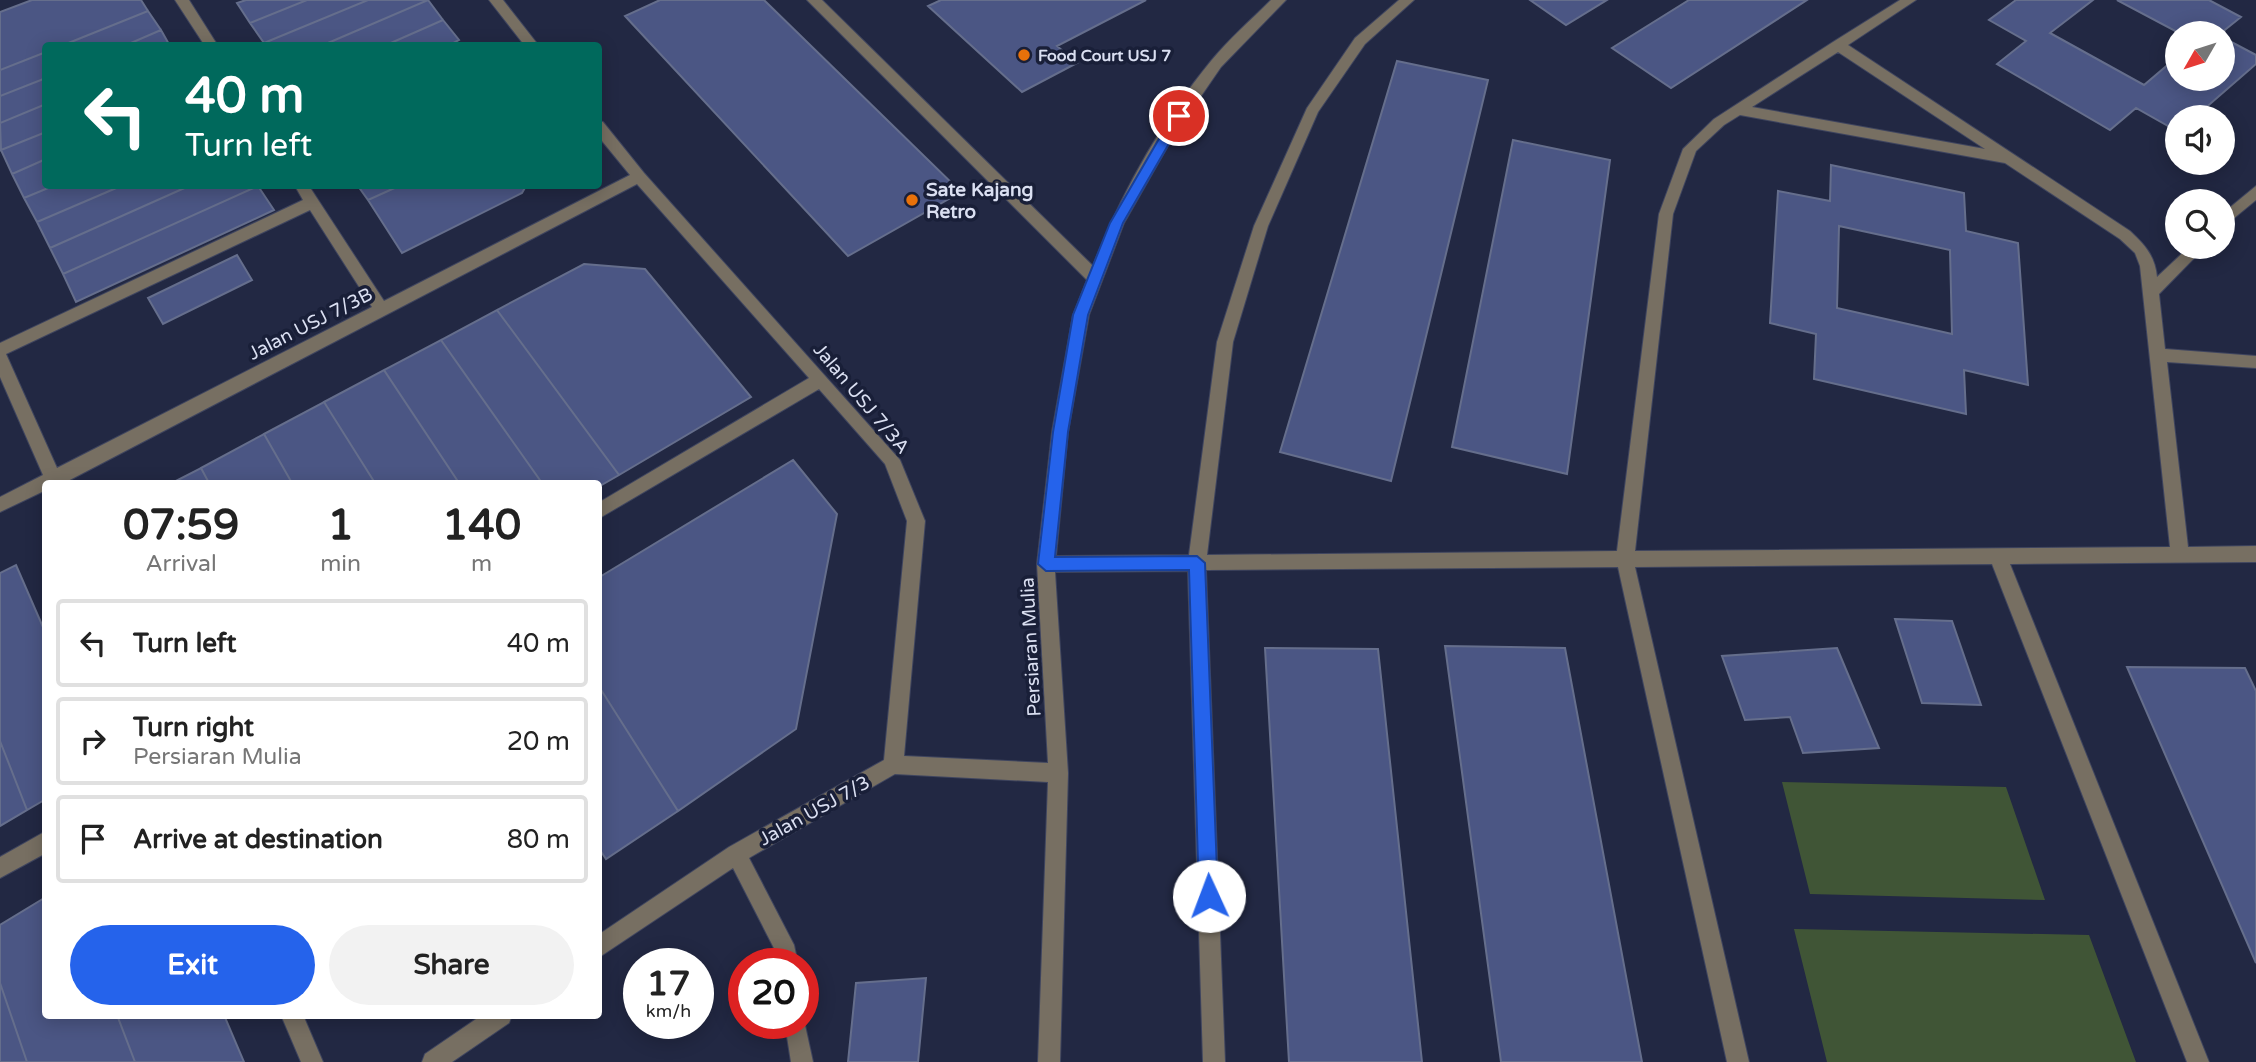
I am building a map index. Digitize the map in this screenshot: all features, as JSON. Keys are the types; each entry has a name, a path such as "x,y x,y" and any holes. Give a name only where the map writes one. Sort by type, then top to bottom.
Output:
{"street":[{"path":"183,0 209,42"},
{"path":"496,0 530,42"},
{"path":"816,0 1095,278"},
{"name":"Persiaran Mulia","path":"1049,1062 1058,773 1046,564 1060,432 1081,315 1116,223 1167,134 1216,64 1279,0"},
{"path":"1214,1062 1197,563 1225,342 1261,226 1312,111 1360,41 1407,0"},
{"path":"1738,1062 1625,560 1666,214 1690,149 1719,122 1909,0"},
{"path":"1838,46 2124,235 2141,250 2148,266 2180,555"},
{"path":"1739,110 2011,160"},
{"name":"Jalan USJ 7/3A","path":"602,131 639,177 891,460 916,521 893,765"},
{"name":"Jalan USJ 7/3B","path":"56,480 639,177"},
{"path":"304,189 382,310"},
{"path":"2235,211 2256,191"},
{"path":"0,350 313,202"},
{"path":"2151,292 2185,259"},
{"path":"2158,355 2256,362"},
{"path":"0,359 54,480"},
{"path":"602,510 820,380"},
{"name":"Jalan USJ 7/3B","path":"0,505 42,486"},
{"path":"1046,564 2256,554"},
{"path":"1998,557 2198,1062"},
{"path":"893,765 1058,773"},
{"name":"Jalan USJ 7/3","path":"602,945 736,854 893,765"},
{"path":"0,869 42,843"},
{"path":"736,854 785,948"},
{"path":"294,1019 312,1062"},
{"path":"433,1062 495,1019"},
{"path":"798,1039 802,1062"}],"green space":[{"path":"1782,782 2006,787 2045,900 1810,894"},
{"path":"1794,929 2089,935 2136,1062 1827,1062"}],"building":[{"path":"32,0 141,0 148,11 71,42 42,42 42,54 0,70 0,12"},
{"path":"246,0 307,0 250,23 237,3"},
{"path":"307,0 368,0 266,42 263,42 250,23"},
{"path":"368,0 428,0 330,42 266,42"},
{"path":"428,0 443,20 393,42 330,42"},
{"path":"660,0 764,0 961,192 848,256 625,16"},
{"name":"Food Court USJ 7","path":"941,0 1146,0 1057,46 1077,63 1022,92 928,6"},
{"path":"1530,0 1607,0 1566,25"},
{"path":"1689,0 1807,0 1671,88 1612,48"},
{"path":"2016,0 2093,0 2050,33 2144,85 2165,67 2165,91 2225,91 2209,105 2165,105 2165,124 2136,108 2110,130 1997,64 2026,41 1989,20"},
{"path":"2117,0 2209,0 2241,17 2235,22 2165,21 2165,26"},
{"path":"148,11 161,30 133,42 71,42"},
{"path":"443,20 459,40 455,42 393,42"},
{"path":"161,30 168,42 133,42"},
{"path":"2235,44 2256,55 2256,64 2235,82"},
{"path":"42,54 42,80 0,96 0,70"},
{"path":"1397,61 1488,80 1391,481 1280,452"},
{"path":"42,80 42,106 0,123 0,96"},
{"path":"42,106 42,134 1,150 0,123"},
{"path":"42,134 42,161 12,174 1,150"},
{"path":"1513,140 1610,160 1567,474 1452,447"},
{"path":"42,161 42,189 46,189 24,198 12,174"},
{"path":"1831,165 1964,193 1966,231 2018,243 2028,385 1964,370 1966,414 1814,379 1816,334 1770,323 1778,191 1830,201","holes":["1839,226 1950,250 1952,334 1837,308"]},
{"path":"46,189 114,189 37,222 24,198"},
{"path":"114,189 182,189 50,248 37,222"},
{"path":"182,189 251,189 63,274 50,248"},
{"path":"251,189 260,189 274,210 76,302 63,274"},
{"path":"360,189 392,189 368,200"},
{"path":"392,189 524,189 522,193 402,253 368,200"},
{"path":"237,255 252,280 163,324 148,298"},
{"path":"584,264 645,269 751,397 619,475 497,310"},
{"path":"497,310 619,475 602,485 602,480 540,480 441,340"},
{"path":"441,340 540,480 457,480 384,370"},
{"path":"384,370 457,480 373,480 324,402"},
{"path":"324,402 373,480 290,480 264,434"},
{"path":"264,434 290,480 207,480 201,468"},
{"path":"793,460 837,514 796,729 678,811 602,691 602,576"},
{"path":"201,468 207,480 178,480"},
{"path":"16,565 42,625 42,801 27,810 0,741 0,573"},
{"path":"1895,619 1952,621 1981,705 1922,703"},
{"path":"1445,646 1565,648 1642,1062 1501,1062"},
{"path":"1265,648 1378,649 1422,1062 1289,1062"},
{"path":"1837,648 1879,748 1803,753 1790,717 1745,720 1722,656"},
{"path":"2127,667 2245,668 2256,691 2256,963"},
{"path":"602,691 678,811 606,859 602,853"},
{"path":"0,741 27,810 0,826"},
{"path":"42,899 42,1019 119,1019 135,1062 27,1062 0,983 0,925"},
{"path":"926,978 918,1062 848,1062 856,983"},
{"path":"0,983 27,1062 0,1062"},
{"path":"119,1019 226,1019 244,1062 135,1062"}],"place":[{"name":"Food Court USJ 7","path":"1024,55"},
{"name":"Sate Kajang Retro","path":"912,200"}],"route":[{"path":"1179,116 1116,223 1081,315 1060,432 1046,564 1197,563 1209,896"}]}
